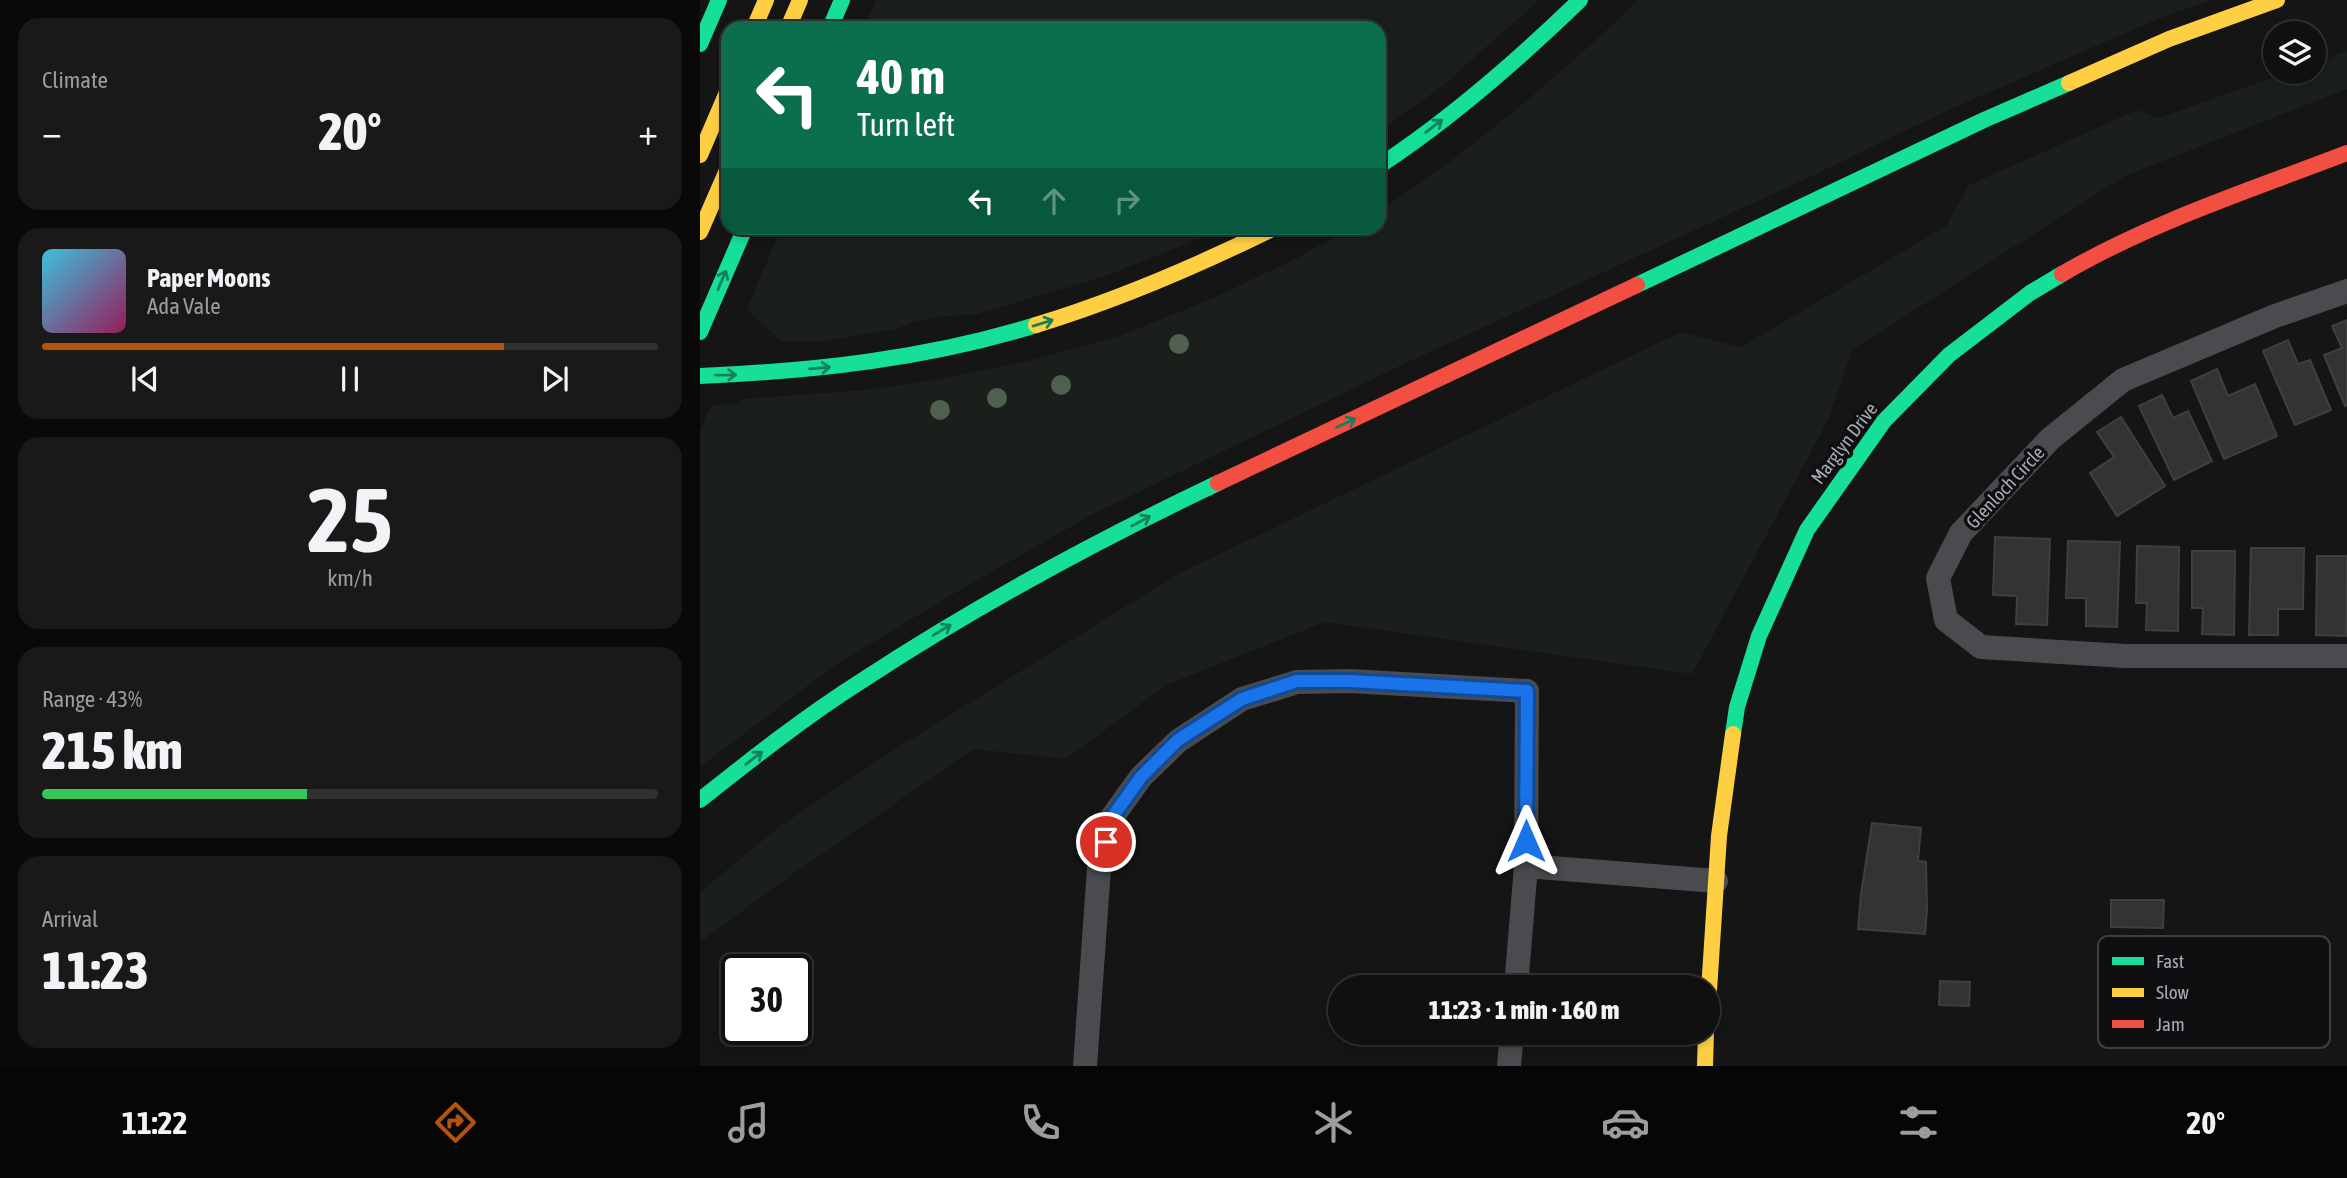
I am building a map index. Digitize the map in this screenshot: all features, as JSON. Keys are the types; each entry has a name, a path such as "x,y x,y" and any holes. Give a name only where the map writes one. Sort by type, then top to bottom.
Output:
{"main road":[{"path":"700,44 719,0"},
{"path":"757,21 766,0"},
{"path":"791,21 800,0"},
{"path":"833,21 842,0"},
{"path":"1386,161 1470,99 1542,38 1580,0"},
{"path":"700,800 779,738 861,681 948,626 1149,516 1984,120 2169,39 2277,0"},
{"path":"700,155 721,106"},
{"name":"Marglyn Drive","path":"1710,975 1719,836 1737,706 1759,636 1807,530 1884,421 1949,355 2030,293 2097,254 2142,233 2347,153"},
{"path":"700,232 721,184"},
{"path":"700,332 742,235"},
{"path":"700,376 850,366 946,348 1041,324 1135,291 1260,235"},
{"path":"1704,1066 1705,1045"}],"street":[{"name":"Glenloch Circle","path":"2347,291 2275,316 2123,380 2050,439 1970,523 1961,533 1938,578 1946,620 1981,647 2124,656 2347,656"},
{"path":"1085,1066 1099,868 1113,816 1141,777 1178,740 1242,699 1297,681 1350,681 1527,691 1526,866 1517,975"},
{"path":"1526,866 1716,881"},
{"path":"1509,1066 1511,1045"}],"shaded area":[{"path":"876,0 1539,0 1440,88 1386,126 1386,21 867,21"},
{"path":"1639,0 2211,0 2158,19 1944,112 1810,177 1406,363 1091,515 835,665 700,767 700,432 711,405 740,404 742,399 866,390 936,380 1028,361 1117,337 1213,298 1295,259 1338,235 1386,235 1386,205 1481,138 1577,57"},
{"path":"2347,51 2347,89 2125,176 1852,350 1828,420 1692,674 1325,622 1166,685 1066,759 974,749 790,876 700,942 700,892 778,828 887,754 1180,573 1681,332 1741,347 1946,226 1969,185 2137,110 2159,118 2263,81 2263,84 2326,84 2326,59"},
{"path":"778,235 1208,235 1100,278 977,314 938,317 916,321 897,329 825,341 782,342 747,309"}],"building":[{"path":"2347,320 2345,406 2324,355 2342,348 2332,326"},
{"path":"2288,340 2298,364 2310,360 2331,410 2295,425 2263,351"},
{"path":"2217,369 2228,396 2255,384 2277,436 2224,459 2191,381"},
{"path":"2162,395 2173,418 2188,411 2212,461 2174,480 2139,406"},
{"path":"2121,417 2165,486 2117,516 2090,473 2114,457 2097,432"},
{"path":"1995,537 2050,539 2047,625 2016,624 2017,596 1993,595"},
{"path":"2068,541 2120,542 2117,627 2086,626 2086,598 2066,598"},
{"path":"2137,546 2179,547 2178,631 2146,630 2147,603 2136,603"},
{"path":"2251,548 2304,548 2303,609 2278,609 2278,635 2249,635"},
{"path":"2192,551 2235,551 2234,635 2202,634 2203,608 2192,608"},
{"path":"2317,556 2347,556 2346,636 2316,635"},
{"path":"1872,823 1921,828 1918,861 1926,862 1925,934 1858,929"},
{"path":"2111,900 2164,900 2163,928 2111,927"},
{"path":"1940,981 1970,982 1969,1006 1939,1005"}],"traffic: fast":[{"path":"700,44 719,0"},
{"path":"833,21 842,0"},
{"path":"1386,161 1483,88 1580,0"},
{"path":"1637,285 1984,120 2069,83"},
{"path":"700,332 742,235"},
{"path":"1733,734 1737,707 1759,636 1807,530 1884,421 1949,355 2030,293 2062,274"},
{"path":"700,376 827,367 911,355 995,337 1036,325"},
{"path":"700,800 821,708 949,626 1082,551 1218,483"}],"traffic: slow":[{"path":"757,21 766,0"},
{"path":"791,21 800,0"},
{"path":"2069,83 2169,39 2277,0"},
{"path":"700,155 721,106"},
{"path":"700,232 721,184"},
{"path":"1036,325 1157,281 1260,235"},
{"path":"1710,975 1719,836 1733,734"},
{"path":"1705,1066 1706,1045"}],"traffic: jam":[{"path":"2062,274 2166,223 2347,153"},
{"path":"1218,483 1637,285"}],"route":[{"path":"1106,842 1113,816 1141,777 1178,740 1242,699 1297,681 1350,681 1527,691 1526,841"}]}
